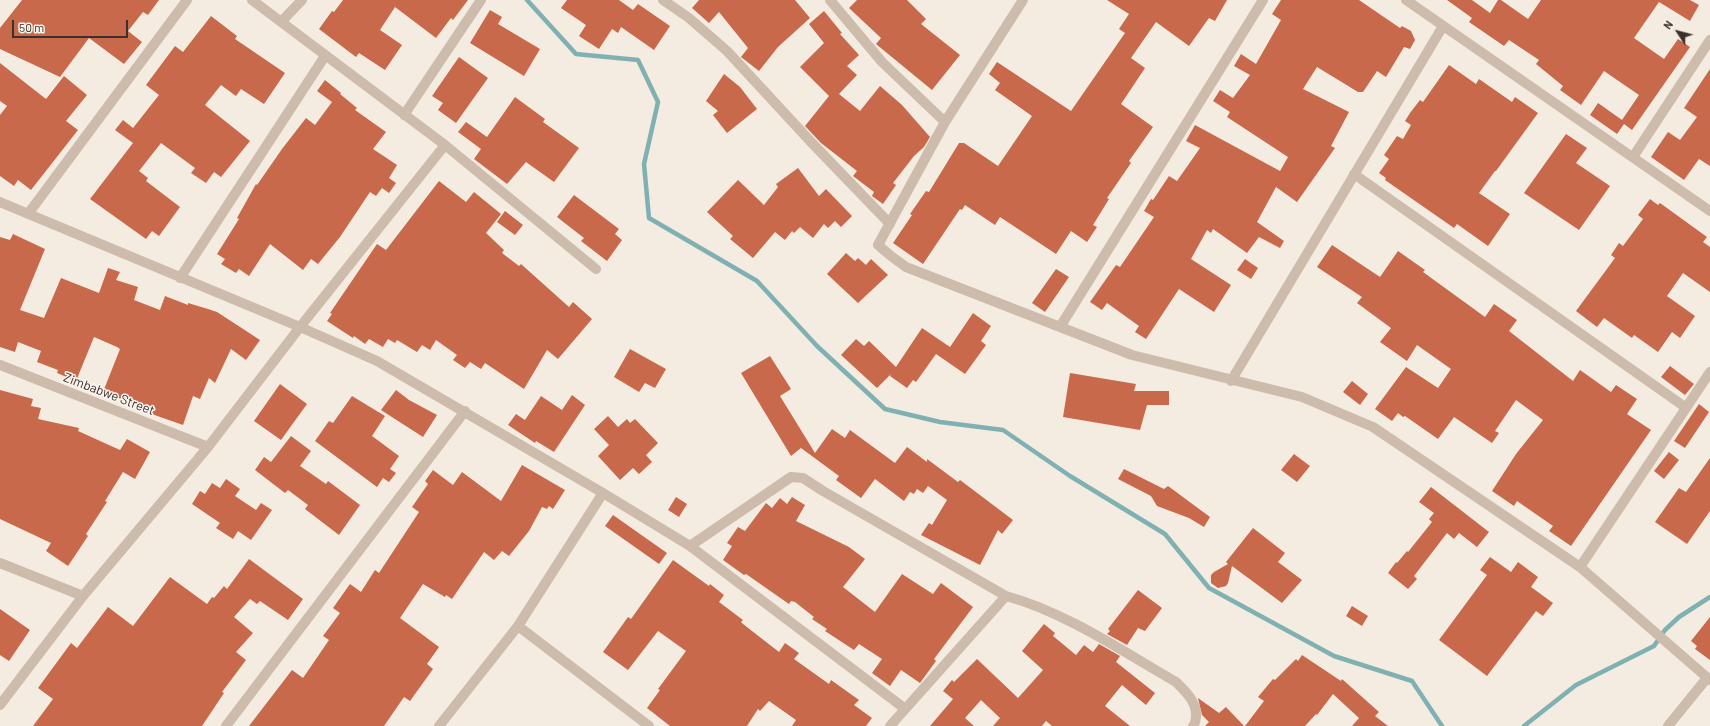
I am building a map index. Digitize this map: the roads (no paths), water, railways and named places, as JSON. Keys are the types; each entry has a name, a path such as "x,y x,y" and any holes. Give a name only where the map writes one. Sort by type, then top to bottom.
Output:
{"street":[{"path":"28,214 187,0"},
{"path":"252,0 444,145 596,269"},
{"path":"281,22 302,0"},
{"path":"404,114 481,0"},
{"path":"663,0 689,18 727,51 812,143 890,224"},
{"path":"830,0 882,62 945,122"},
{"path":"1060,327 1263,0"},
{"path":"1406,0 1710,211"},
{"path":"1021,1 945,122 878,244 906,267 1132,355 1231,381 1302,397 1373,427 1580,567 1709,679 1668,726"},
{"path":"1231,381 1443,26"},
{"path":"1633,157 1710,40"},
{"path":"180,278 325,56"},
{"path":"0,705 83,596 208,447 300,327 444,145"},
{"path":"1354,174 1685,407"},
{"path":"0,202 300,327 377,361 465,411 690,546 904,708"},
{"name":"Zimbabwe Street","path":"0,365 208,447"},
{"path":"1580,567 1685,407 1710,372"},
{"path":"226,726 256,684 465,411"},
{"path":"690,546 791,477 803,478 1006,596 1028,602 1056,614 1176,682 1189,694 1194,704 1196,710 1195,725"},
{"path":"438,726 518,626 603,493"},
{"path":"0,563 83,596"},
{"path":"890,726 904,708 1006,596"},
{"path":"518,626 649,726"}],"waterway":[{"path":"527,0 576,54 638,60 658,102 644,164 649,218 757,281 817,346 885,409 940,422 1003,430 1070,476 1165,534 1209,588 1334,656 1412,681 1442,726"},
{"path":"1524,726 1576,685 1654,646 1665,630 1679,617 1710,597"}]}
